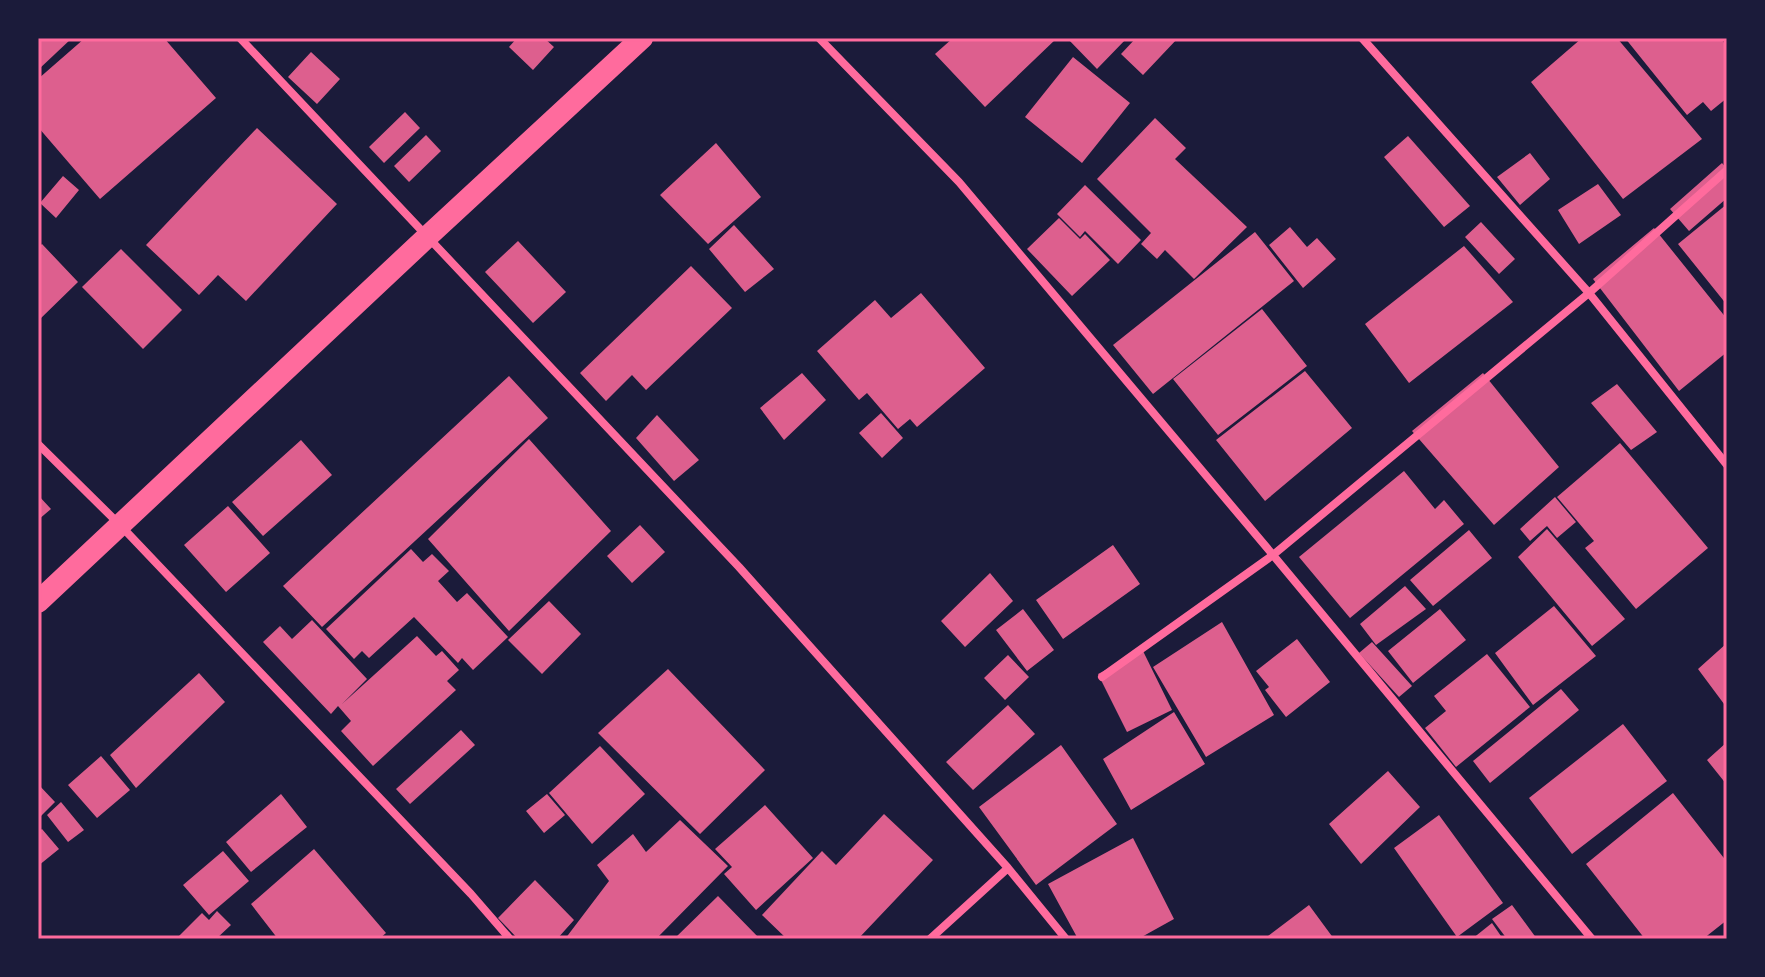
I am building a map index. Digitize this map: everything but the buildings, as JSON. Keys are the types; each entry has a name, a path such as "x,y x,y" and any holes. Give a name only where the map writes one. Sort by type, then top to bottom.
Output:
{"highway":[{"path":"38,602 642,38"}],"street":[{"path":"240,38 739,567 1008,868 1066,939"},
{"path":"819,38 959,182 1592,939"},
{"path":"1362,38 1589,293 1727,465"},
{"path":"1102,677 1273,555 1589,293 1727,170"},
{"path":"38,444 121,526 471,894 510,939"},
{"path":"930,939 1008,868"}]}
